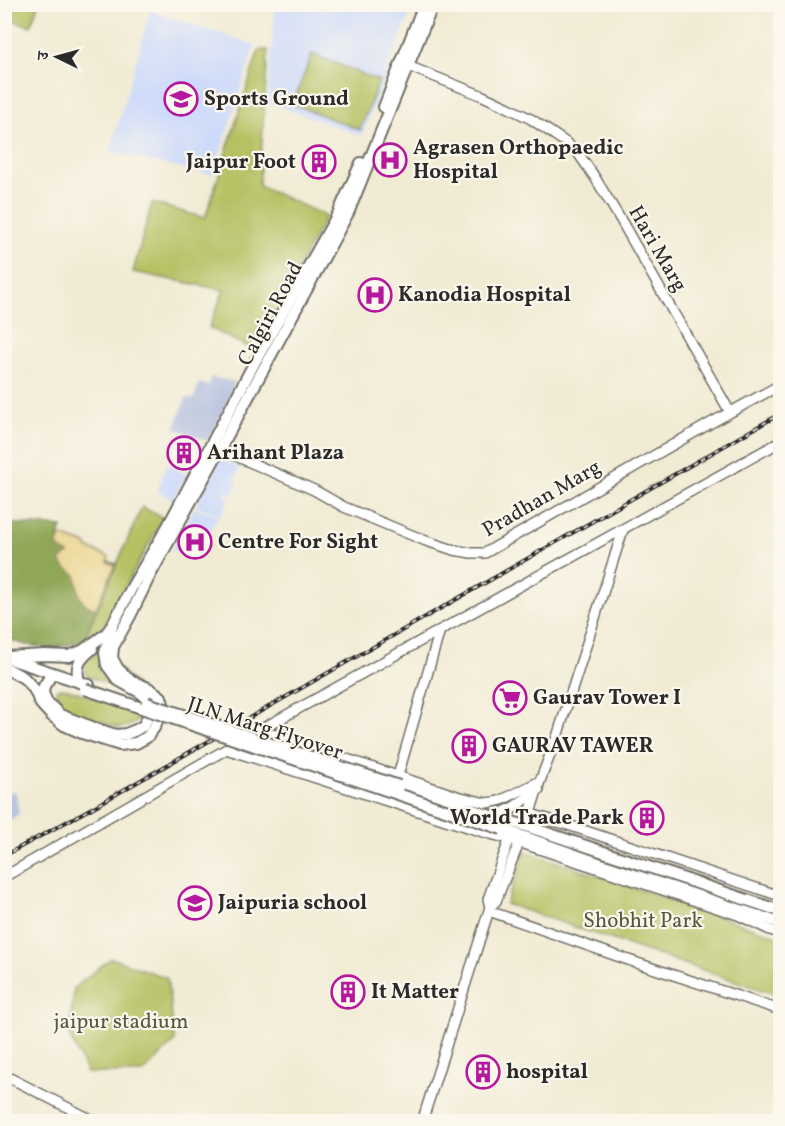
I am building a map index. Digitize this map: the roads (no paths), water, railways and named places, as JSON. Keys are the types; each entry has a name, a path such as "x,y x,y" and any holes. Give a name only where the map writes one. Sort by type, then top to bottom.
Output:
{"main road":[{"name":"Calgiri Road","path":"405,65 424,4"},
{"name":"Calgiri Road","path":"115,638 150,575 196,483 348,213 405,65 433,4"},
{"name":"Calgiri Road","path":"112,626 133,585 196,483"},
{"path":"5,662 24,678 34,689 41,704 64,725 120,745 136,743 147,737 154,728 162,712 163,704 161,697 130,680 118,669 112,658 115,638 112,626"},
{"path":"5,662 45,655 69,656 82,651 112,626"},
{"path":"50,677 44,686 43,693 47,702 60,714 116,735 126,734 143,726 148,716 145,696 118,680 106,665 105,653 115,638"},
{"path":"85,686 78,666 81,660 91,650 115,638"},
{"path":"5,662 85,686"},
{"name":"JLN Marg Flyover","path":"5,662 50,677 164,708 490,816 515,834"},
{"name":"JLN Marg Flyover","path":"85,686 515,834"},
{"path":"490,816 513,808 539,785"},
{"path":"515,834 780,911"},
{"path":"515,834 760,920 780,923"}],"street":[{"name":"Hari Marg","path":"405,65 531,119 579,153 730,412"},
{"name":"Pradhan Marg","path":"216,447 314,490 344,507 426,541 454,550 485,553 780,385"},
{"path":"4,877 258,731 780,442"},
{"path":"422,1122 490,909 488,898 515,834 531,814 623,530"},
{"path":"391,802 440,630"},
{"path":"258,731 486,803 502,800 539,785"},
{"path":"226,749 483,832 515,834"},
{"path":"531,814 780,896"},
{"path":"490,909 637,963 780,1010"},
{"path":"760,920 770,930 780,933"},
{"path":"4,1075 96,1122"}],"railway":[{"path":"4,856 99,804 780,414"}],"place":[{"name":"Sports Ground","path":"181,99"},
{"name":"Agrasen Orthopaedic Hospital","path":"390,160"},
{"name":"Jaipur Foot","path":"319,162"},
{"name":"Kanodia Hospital","path":"375,295"},
{"name":"Arihant Plaza","path":"184,453"},
{"name":"Centre For Sight","path":"195,542"},
{"name":"Gaurav Tower I","path":"510,698"},
{"name":"GAURAV TAWER","path":"469,746"},
{"name":"World Trade Park","path":"647,818"},
{"name":"Jaipuria school","path":"195,903"},
{"name":"It Matter","path":"348,992"},
{"name":"hospital","path":"483,1072"}],"park label":[{"name":"Shobhit Park","path":"643,921"},
{"name":"jaipur stadium","path":"121,1022"}]}
